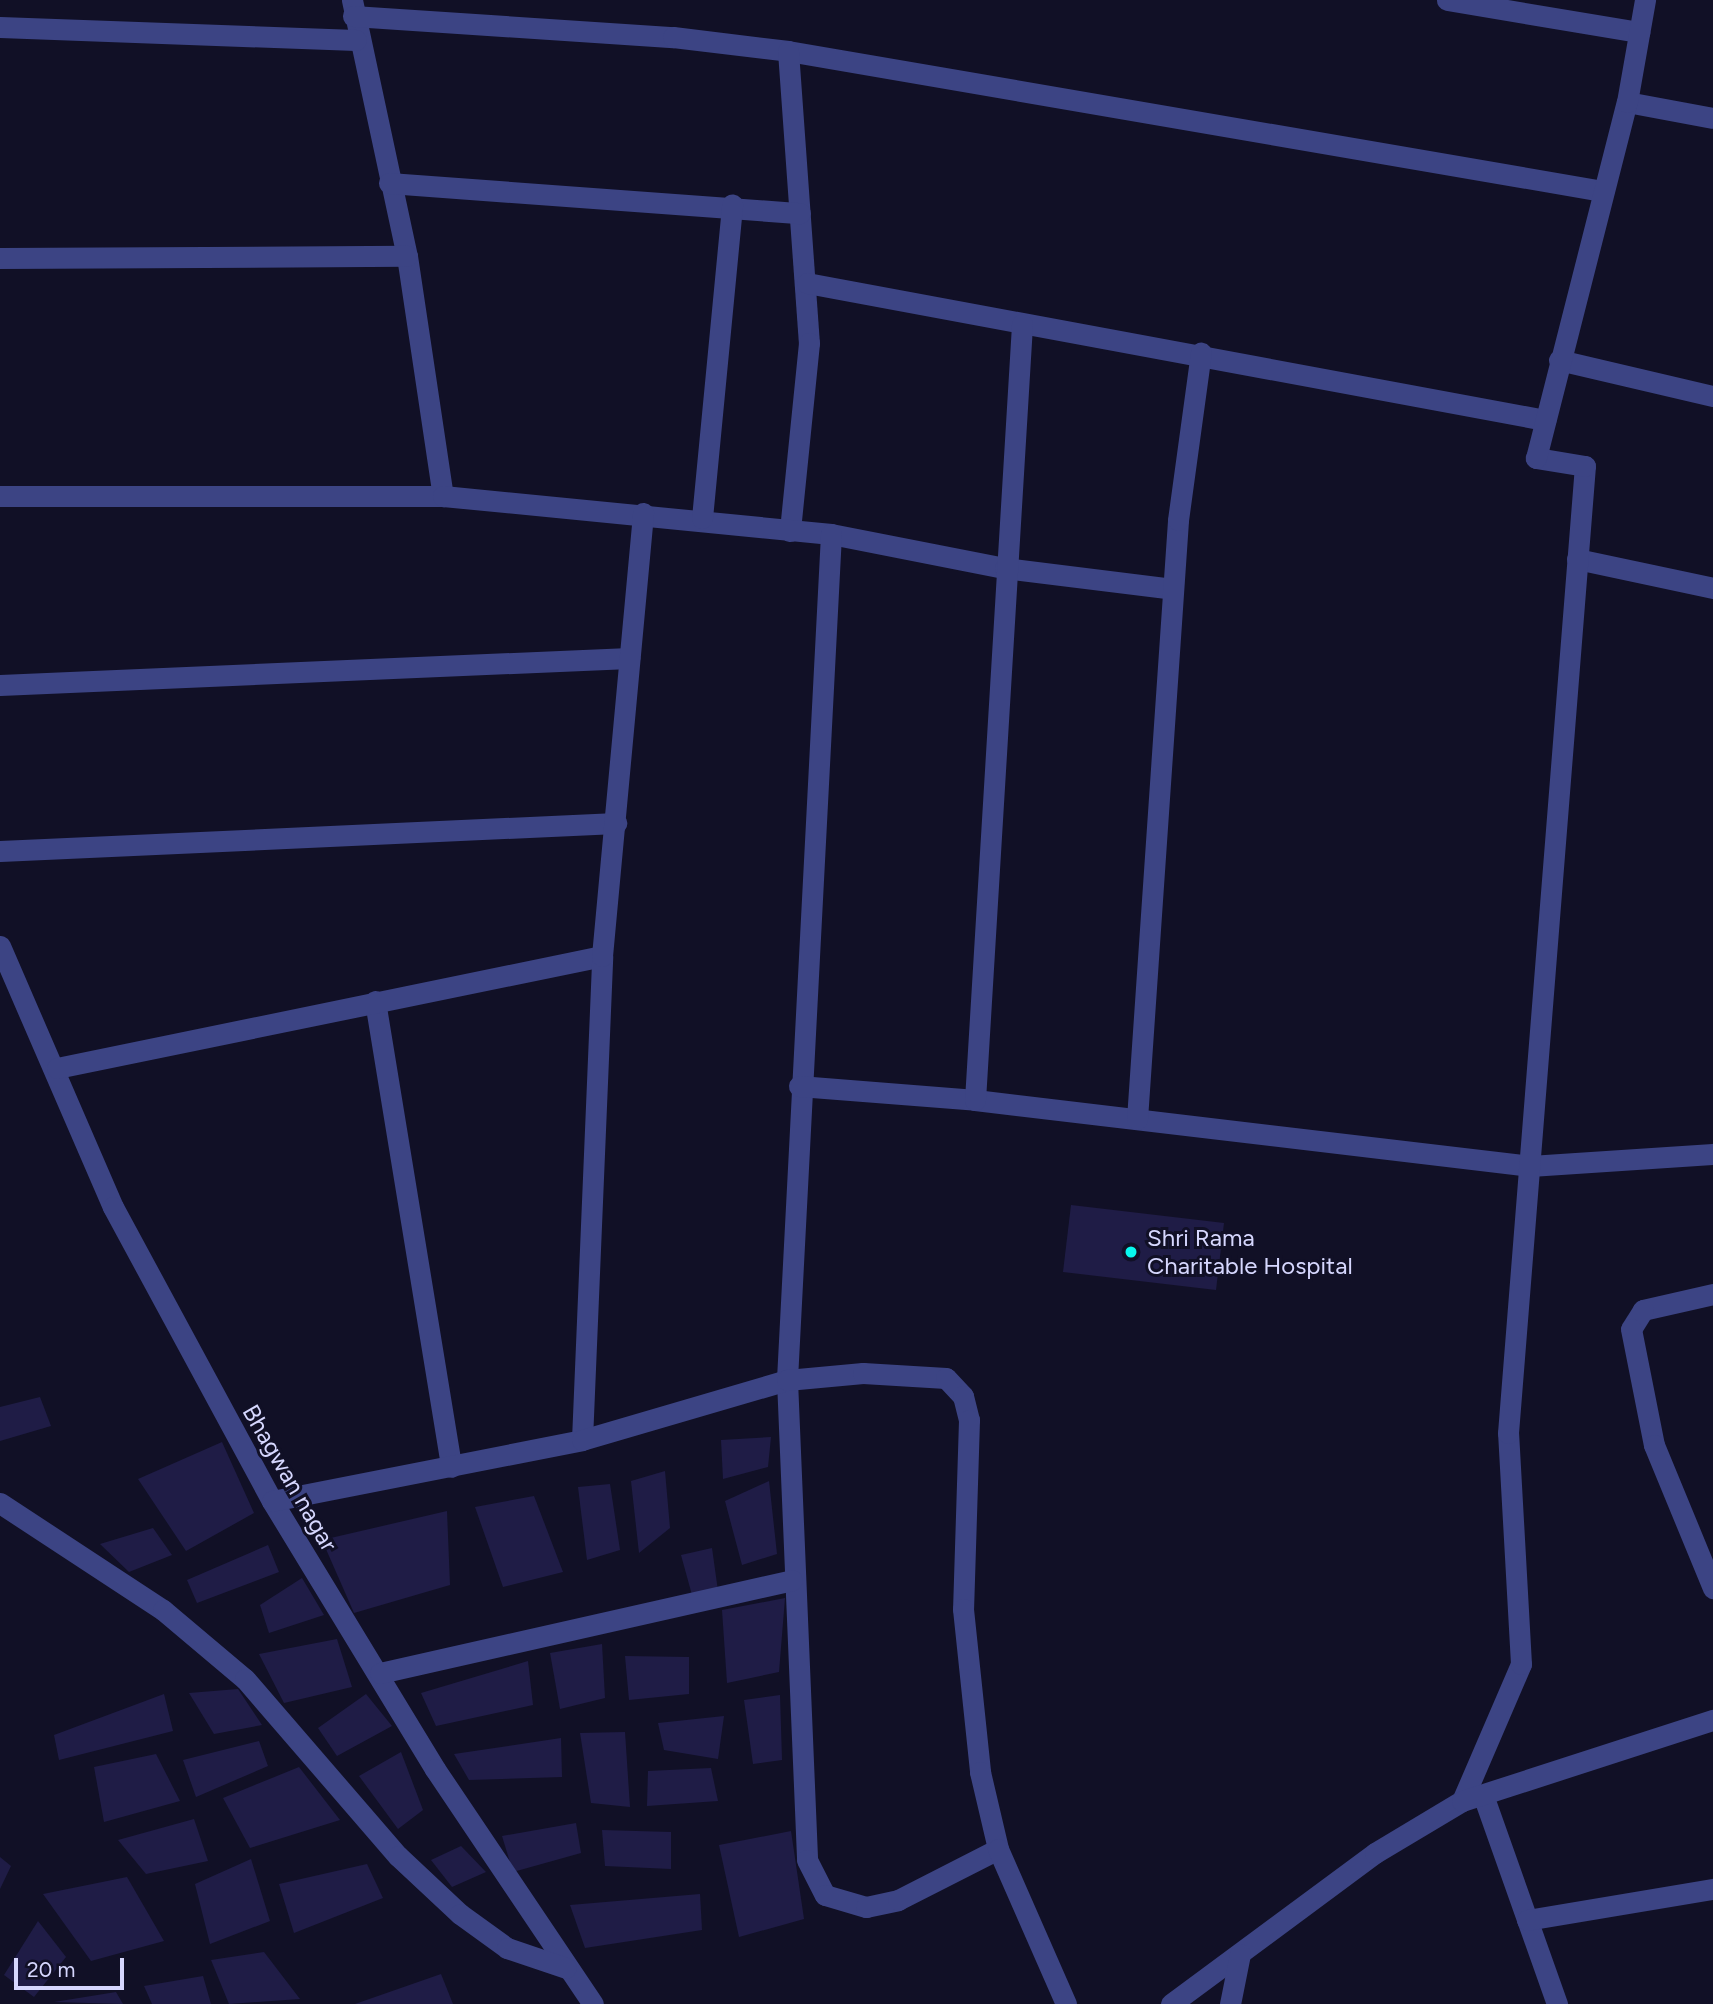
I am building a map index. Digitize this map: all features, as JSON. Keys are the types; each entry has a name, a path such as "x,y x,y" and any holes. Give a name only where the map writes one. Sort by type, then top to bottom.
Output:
{"street":[{"path":"1447,0 1639,32"},
{"path":"1557,2004 1527,1920 1473,1798 1521,1664 1508,1433 1585,466 1536,458 1627,102 1645,0"},
{"path":"443,496 407,256 356,40 353,8 673,37 788,51 1604,191"},
{"path":"0,27 356,40"},
{"path":"788,51 810,343 790,531"},
{"path":"1627,102 1713,118"},
{"path":"389,183 732,204 800,213"},
{"path":"702,518 732,204"},
{"path":"0,258 407,256"},
{"path":"807,283 1201,354 1545,420"},
{"path":"975,1100 1005,568 1023,324"},
{"path":"1137,1118 1172,589 1201,354"},
{"path":"1559,360 1713,396"},
{"path":"0,496 443,496 702,518 831,534 1005,568 1172,589"},
{"path":"582,1440 603,956 643,513"},
{"path":"831,534 799,1086 787,1380 802,1816 813,1880 845,1906 866,1907 898,1900 998,1849"},
{"path":"1577,559 1713,588"},
{"path":"0,685 629,658"},
{"path":"0,851 616,824"},
{"name":"Bhagwan nagar","path":"2,955 57,1068 142,1266 272,1501 566,1968 593,2004"},
{"path":"57,1068 603,956"},
{"path":"374,1001 451,1467"},
{"path":"799,1086 975,1100 1530,1166 1713,1154"},
{"path":"1713,1294 1643,1310 1630,1329 1654,1445 1713,1588"},
{"path":"272,1501 582,1440 787,1380 918,1373 946,1378 963,1396 970,1420 963,1609 980,1772 998,1849 1066,2004"},
{"path":"0,1503 163,1610 236,1671 398,1856 460,1914 507,1948 566,1968"},
{"path":"380,1674 792,1580"},
{"path":"1171,2004 1375,1853 1473,1798 1713,1720"},
{"path":"1527,1920 1713,1889"},
{"path":"1230,2004 1240,1954"}],"building":[{"path":"1071,1205 1224,1223 1216,1290 1063,1272"},
{"path":"40,1397 51,1426 0,1441 0,1407"},
{"path":"771,1437 768,1467 723,1479 721,1440"},
{"path":"222,1442 254,1513 186,1551 138,1479"},
{"path":"665,1471 670,1528 639,1553 631,1481"},
{"path":"769,1481 777,1554 742,1565 725,1501"},
{"path":"610,1484 620,1550 587,1560 578,1487"},
{"path":"534,1496 563,1572 503,1587 475,1507"},
{"path":"447,1511 450,1585 354,1613 322,1540"},
{"path":"153,1528 172,1555 129,1572 100,1544"},
{"path":"268,1545 279,1572 197,1603 187,1580"},
{"path":"712,1548 718,1591 692,1595 681,1555"},
{"path":"302,1578 324,1615 269,1633 260,1605"},
{"path":"785,1598 779,1672 727,1683 722,1610"},
{"path":"337,1639 352,1687 284,1703 259,1654"},
{"path":"602,1644 605,1698 560,1709 550,1653"},
{"path":"625,1656 689,1657 689,1694 629,1700"},
{"path":"528,1661 533,1705 436,1726 421,1693"},
{"path":"238,1689 262,1725 214,1734 189,1693"},
{"path":"164,1694 173,1731 59,1760 54,1735"},
{"path":"366,1694 392,1726 337,1756 318,1728"},
{"path":"780,1695 782,1760 753,1764 744,1700"},
{"path":"724,1716 718,1759 664,1750 658,1723"},
{"path":"625,1732 630,1807 591,1803 580,1733"},
{"path":"561,1738 562,1777 469,1780 454,1754"},
{"path":"259,1741 268,1766 196,1797 183,1760"},
{"path":"401,1752 423,1810 398,1829 359,1776"},
{"path":"156,1754 180,1801 104,1822 94,1767"},
{"path":"299,1767 340,1820 250,1848 223,1798"},
{"path":"711,1768 718,1801 647,1806 648,1771"},
{"path":"194,1819 208,1861 146,1874 118,1840"},
{"path":"576,1823 581,1853 513,1872 502,1836"},
{"path":"602,1830 671,1832 671,1869 605,1866"},
{"path":"791,1831 804,1919 739,1937 719,1845"},
{"path":"461,1846 486,1872 452,1887 431,1860"},
{"path":"0,1857 11,1866 0,1889"},
{"path":"251,1859 270,1921 210,1944 195,1884"},
{"path":"367,1864 383,1898 294,1933 279,1884"},
{"path":"127,1877 164,1941 91,1961 43,1894"},
{"path":"700,1894 702,1930 585,1948 570,1905"},
{"path":"38,1921 66,1957 34,1997 4,1975"},
{"path":"264,1952 300,1999 229,2004 211,1960"},
{"path":"441,1974 453,2004 355,2004"},
{"path":"203,1976 211,2004 152,2004 144,1986"},
{"path":"116,1992 123,2004 54,2002"}],"place":[{"name":"Shri Rama Charitable Hospital","path":"1131,1252"}]}
